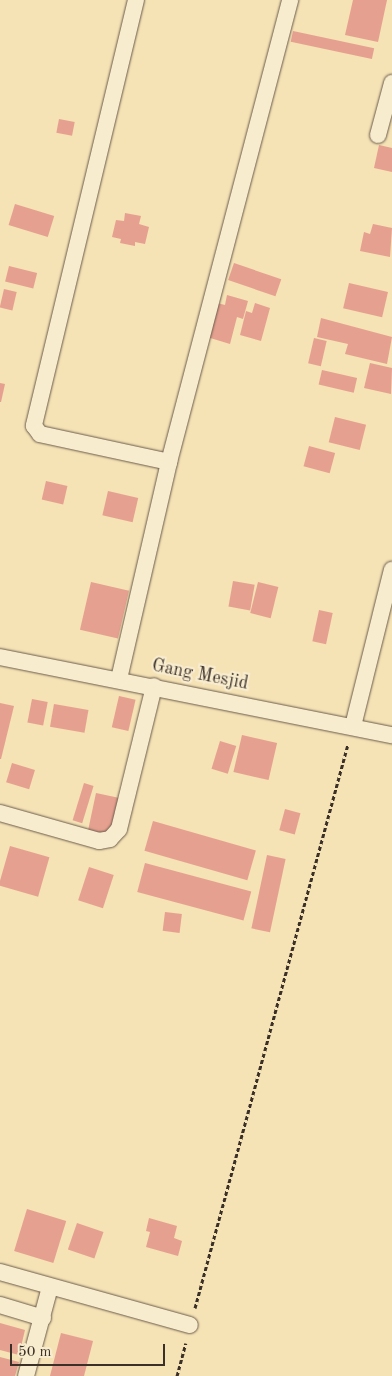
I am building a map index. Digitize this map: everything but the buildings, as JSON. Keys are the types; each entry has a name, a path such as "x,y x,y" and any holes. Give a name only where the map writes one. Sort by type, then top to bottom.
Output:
{"street":[{"path":"136,0 34,426 40,434 169,462"},
{"path":"120,679 169,462 290,0"},
{"path":"378,135 392,84"},
{"path":"353,726 392,570"},
{"name":"Gang Mesjid","path":"0,657 120,679 392,735"},
{"path":"0,813 99,841 110,839 119,829 154,686"},
{"path":"0,1272 190,1325"},
{"path":"26,1376 50,1287"},
{"path":"0,1305 43,1318"}],"path":[{"path":"177,1376 353,726"}]}
